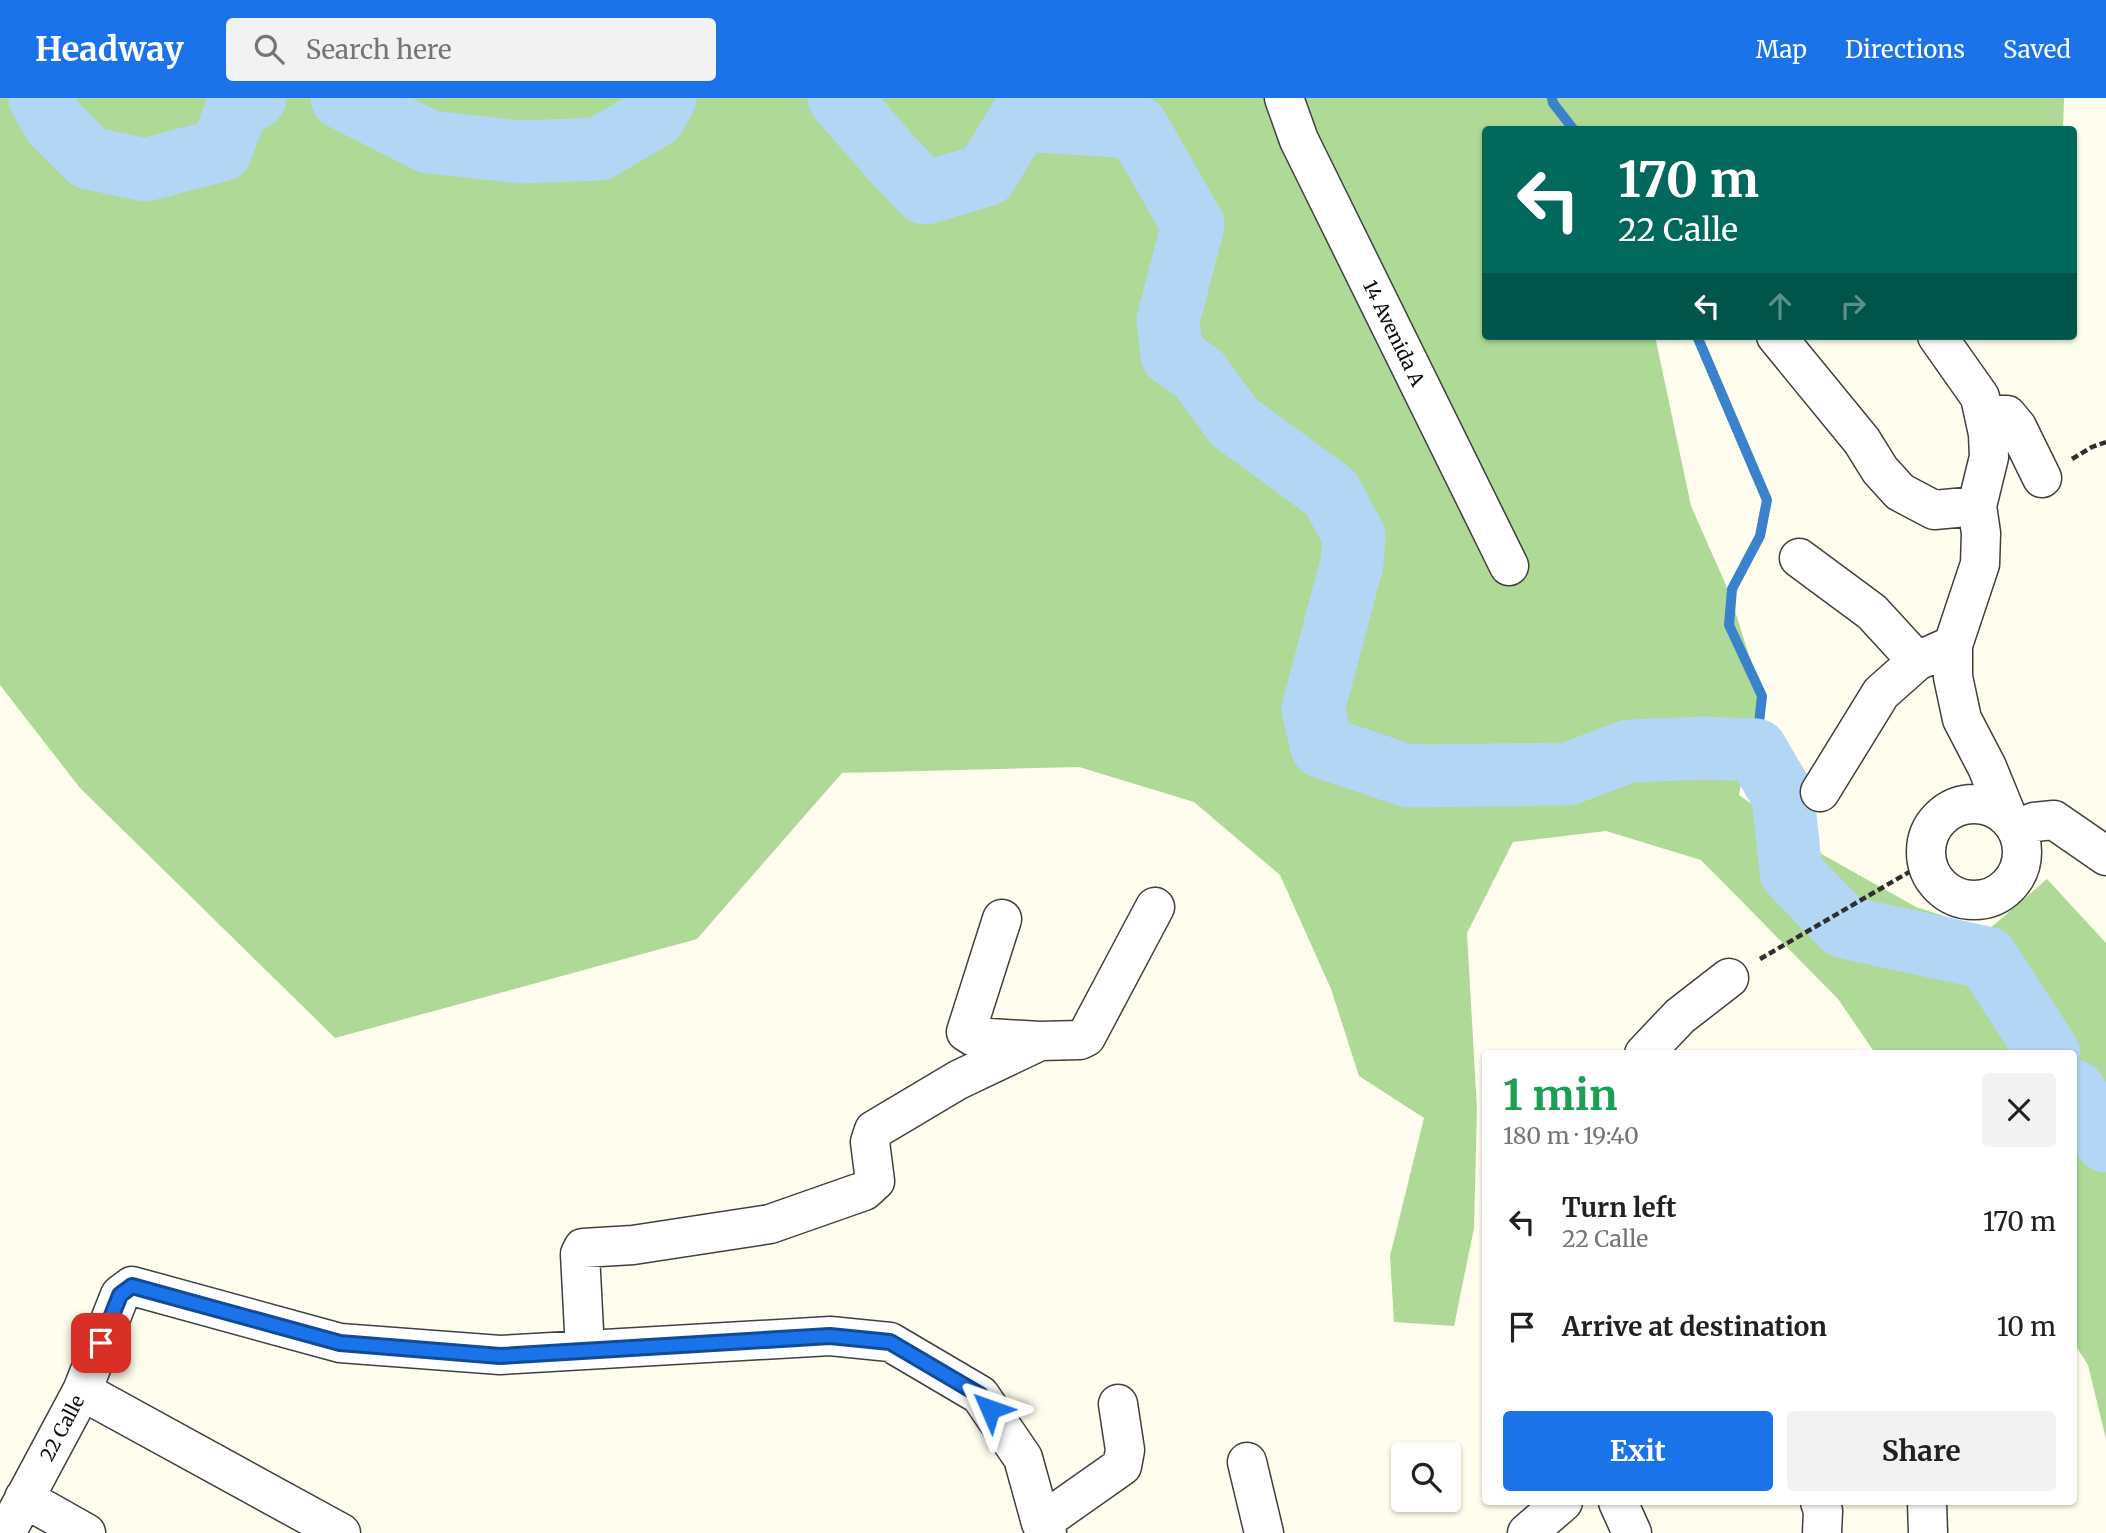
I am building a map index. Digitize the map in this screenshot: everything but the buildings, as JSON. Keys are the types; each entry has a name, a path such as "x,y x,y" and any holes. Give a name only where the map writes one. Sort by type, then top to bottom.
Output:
{"street":[{"name":"14 Avenida A","path":"1284,98 1300,140 1509,566"},
{"path":"1779,340 1900,492 1934,510 1977,506"},
{"path":"1940,340 1980,397 1988,434 1989,457 1977,506 1981,533 1980,564 1953,645 1953,677 1962,719 1987,767 2012,823 2021,843 2021,858 2010,884 1985,899 1970,900 1956,896 1943,889 1922,866 1929,834 1938,820 1949,810 1964,804 1994,808 2012,823 2054,820 2106,856"},
{"path":"1984,415 2007,415 2017,427 2042,478"},
{"path":"1799,558 1872,612 1917,661"},
{"path":"1820,792 1881,693 1917,661 1953,645"},
{"path":"1002,919 966,1032 974,1037 1040,1041 1080,1040 1086,1037 1154,907"},
{"path":"1648,1050 1680,1016 1729,978"},
{"path":"1040,1041 958,1080 874,1130 870,1142 875,1181 864,1191 770,1224 633,1245 583,1248 580,1254 585,1350 830,1336 890,1342 980,1395 1023,1458 1044,1528 1122,1466 1125,1450 1118,1404"},
{"name":"22 Calle","path":"6,1533 82,1391 120,1295 132,1286 340,1343 500,1356 585,1350"},
{"path":"82,1391 341,1533"},
{"path":"1247,1462 1264,1533"},
{"path":"24,1498 86,1533"},
{"path":"1527,1533 1560,1505"},
{"path":"1619,1505 1632,1533"},
{"path":"1821,1505 1822,1533"},
{"path":"1927,1505 1928,1533"}],"path":[{"path":"1729,978 1922,866"}],"green space":[{"path":"0,98 2064,98 2063,126 1482,126 1482,340 1656,340 1691,506 1729,592 1760,690 1739,795 1818,852 1916,907 1988,930 2047,879 2106,943 2106,1439 2088,1365 2077,1348 2077,1050 1873,1050 1838,999 1701,860 1606,831 1513,842 1467,933 1477,1109 1474,1228 1454,1326 1394,1322 1390,1256 1424,1118 1359,1076 1331,989 1280,875 1194,802 1079,767 842,773 697,939 335,1038 80,788 0,685"}],"waterway":[{"path":"40,98 54,123 89,158 145,170 221,150 238,105 255,98"},
{"path":"342,98 429,142 522,152 599,149 655,116 665,98"},
{"path":"839,98 925,193 986,175 1019,120 1137,127 1193,225 1168,320 1172,355 1199,374 1234,422 1331,493 1354,536 1352,563 1313,709 1322,747 1408,776 1568,774 1629,751 1706,748 1756,750 1783,796 1791,872 1844,927 1987,958 2046,1050"},
{"path":"1552,98 1571,126"},
{"path":"1699,340 1767,500 1760,536 1732,589 1729,625 1762,696 1756,750"},
{"path":"2077,1096 2106,1141"}],"route":[{"path":"101,1343 120,1295 132,1286 340,1343 500,1356 830,1336 890,1342 980,1395 990,1409"}]}
